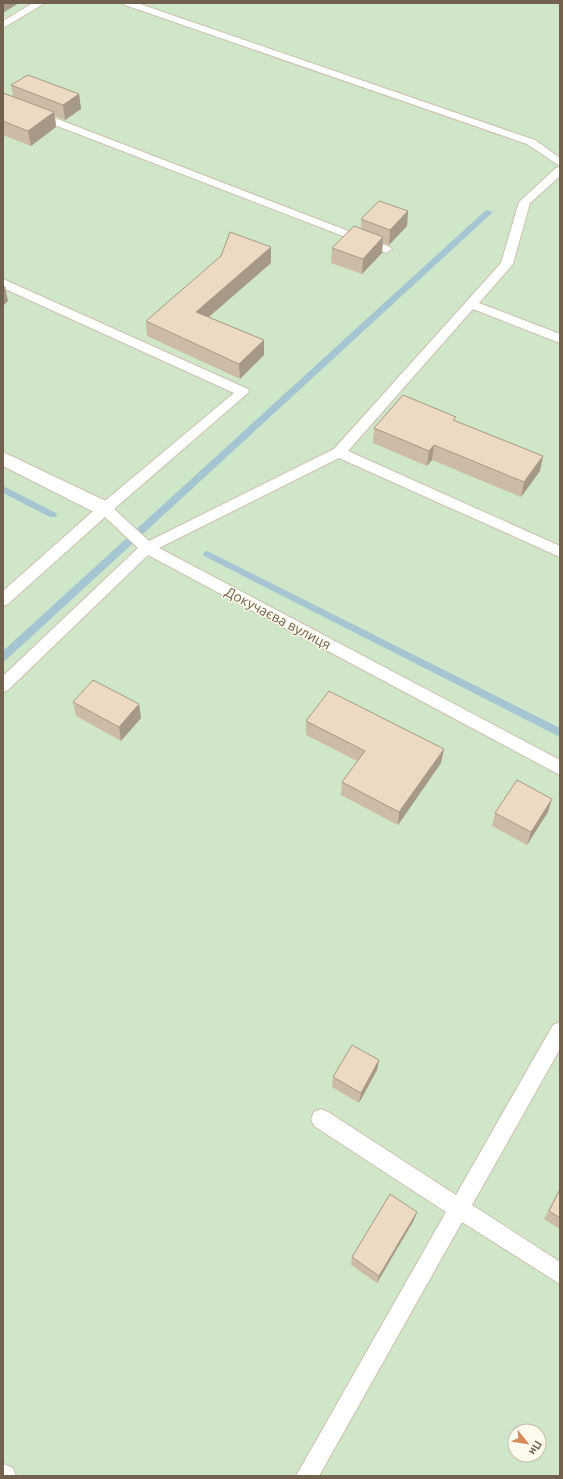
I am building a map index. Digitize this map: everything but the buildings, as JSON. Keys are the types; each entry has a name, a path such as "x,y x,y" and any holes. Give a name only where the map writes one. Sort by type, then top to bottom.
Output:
{"street":[{"name":"Докучаєва вулиця","path":"3,458 105,509"}],"lane":[{"path":"3,25 40,3"},
{"path":"128,3 531,142 560,163"},
{"path":"3,101 386,249"},
{"path":"3,686 147,548 339,452 507,264 525,202 560,170"},
{"path":"3,283 243,392 105,509 3,600"},
{"path":"471,304 560,339"},
{"path":"339,452 560,552"},
{"name":"Докучаєва вулиця","path":"105,509 147,548 560,768"},
{"path":"307,1476 560,1031"},
{"path":"321,1119 560,1274"}],"green space":[{"path":"3,3 560,3 560,1476 3,1476"}],"waterway":[{"path":"3,657 489,212"},
{"path":"3,489 53,515"},
{"path":"207,554 560,733"}]}
